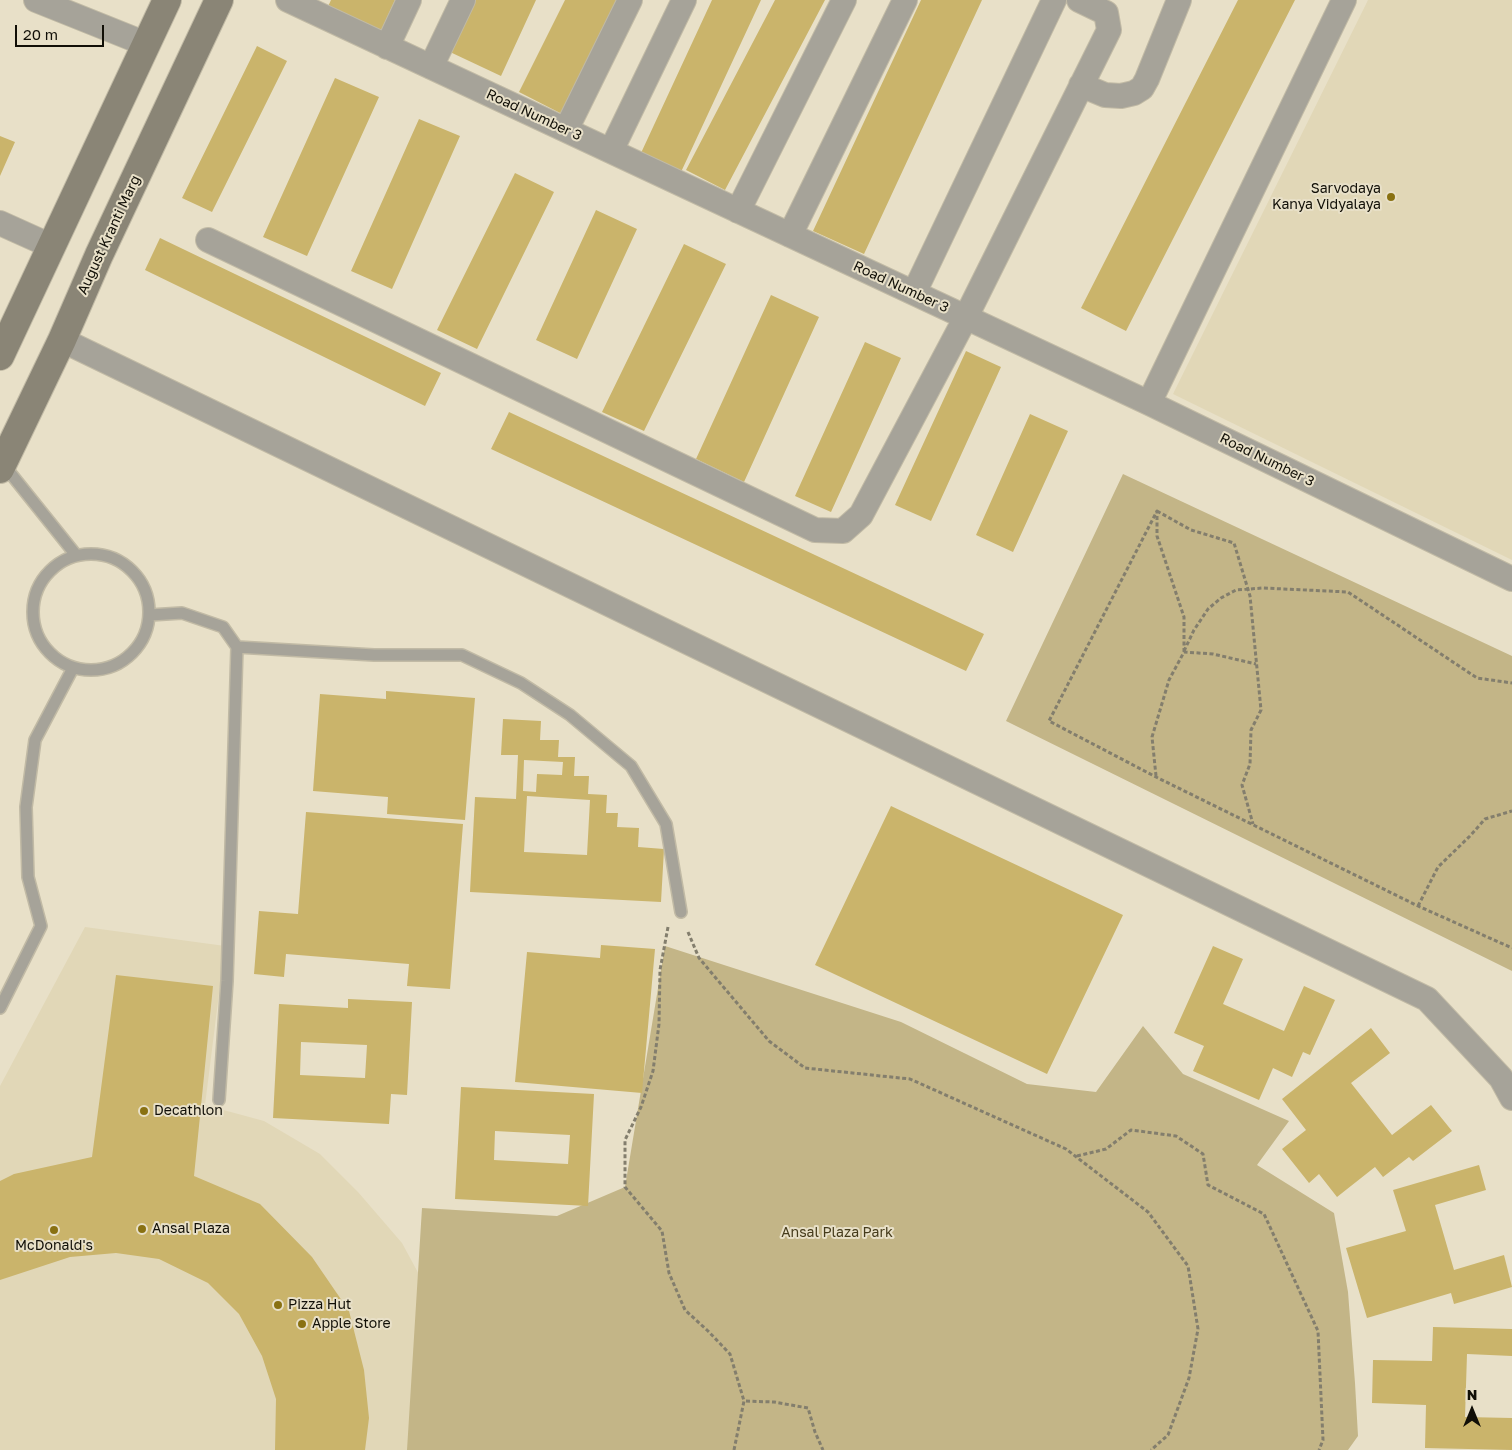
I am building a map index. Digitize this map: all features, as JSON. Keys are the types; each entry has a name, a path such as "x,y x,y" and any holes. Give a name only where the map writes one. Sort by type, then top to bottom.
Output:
{"main road":[{"path":"0,356 167,0"},
{"name":"August Kranti Marg","path":"1,467 62,340 102,247 219,0"}],"street":[{"path":"36,0 146,44"},
{"name":"Road Number 3","path":"288,0 313,5 387,47 1149,403 1512,579"},
{"path":"387,47 409,0"},
{"path":"431,67 462,0"},
{"path":"566,130 630,0"},
{"path":"611,151 684,0"},
{"path":"738,211 844,0"},
{"path":"790,235 905,0"},
{"path":"914,293 1054,0"},
{"path":"208,240 815,530 843,531 861,515 966,317 1109,30 1106,13 1079,0"},
{"path":"1081,85 1105,95 1121,96 1134,93 1142,88 1179,0"},
{"path":"1149,403 1344,0"},
{"path":"0,223 51,246"},
{"path":"62,340 1427,999 1508,1083"}],"lane":[{"path":"1,467 76,555"},
{"path":"94,553 112,557 128,566 140,580 148,596 150,614 146,632 138,648 125,660 109,668 91,670 73,668 59,662 47,651 36,634 32,615 34,595 43,578 58,564 76,555 94,553"},
{"path":"150,614 182,613 223,627 237,647 227,981 219,1100"},
{"path":"237,647 374,654 462,654 521,683 570,715 631,766 666,824 681,912"},
{"path":"0,1008 41,926 28,877 26,807 35,740 73,668"}],"path":[{"path":"1157,511 1190,530 1234,543 1250,596 1261,710 1251,730 1250,764 1242,785 1253,824"},
{"path":"1157,511 1157,536 1184,617 1184,652"},
{"path":"1157,511 1049,721 1418,906 1512,948"},
{"path":"1156,776 1152,737 1169,680 1194,630 1208,609 1221,598 1236,590 1263,588 1348,592 1477,678 1512,683"},
{"path":"1184,652 1213,654 1256,664"},
{"path":"1418,906 1438,868 1485,818 1512,811"},
{"path":"681,912 699,958 769,1041 805,1068 910,1079 1066,1148 1148,1212 1188,1266 1198,1329 1189,1378 1168,1435 1150,1450"},
{"path":"669,921 660,970 659,1024 653,1072 642,1106 625,1140 625,1186 662,1231 669,1273 685,1310 730,1354 744,1401 734,1450"},
{"path":"1077,1156 1106,1148 1131,1130 1176,1136 1203,1154 1208,1185 1264,1214 1318,1331 1323,1440 1319,1450"},
{"path":"744,1401 774,1402 808,1408 823,1450"}],"shaded area":[{"name":"Sarvodaya Kanya Vidyalaya","path":"1368,0 1512,0 1512,560 1173,394"},
{"name":"Ansal Plaza","path":"85,927 225,946 205,1105 264,1121 320,1154 358,1192 402,1243 428,1291 441,1450 0,1450 0,1086"}],"green space":[{"path":"1123,474 1512,656 1512,971 1006,721"},
{"name":"Ansal Plaza Park","path":"665,946 901,1022 1027,1084 1096,1092 1143,1026 1183,1074 1289,1121 1257,1165 1334,1213 1348,1292 1355,1383 1358,1436 1348,1450 407,1450 422,1208 557,1216 625,1187"}],"building":[{"path":"331,0 395,0 379,35 326,11"},
{"path":"474,0 536,0 501,76 450,52"},
{"path":"565,0 619,0 562,114 519,92"},
{"path":"712,0 761,0 681,172 641,153"},
{"path":"775,0 825,0 725,190 686,170"},
{"path":"921,0 982,0 864,254 813,231"},
{"path":"1238,0 1295,0 1126,331 1081,308"},
{"path":"257,46 287,61 212,212 182,198"},
{"path":"335,78 379,97 307,256 263,237"},
{"path":"419,119 460,136 392,289 351,271"},
{"path":"0,136 15,142 0,176"},
{"path":"515,173 554,192 477,349 437,330"},
{"path":"596,210 637,229 577,359 536,340"},
{"path":"160,238 441,373 425,406 145,270"},
{"path":"684,244 726,264 644,431 602,412"},
{"path":"771,295 819,317 744,482 696,459"},
{"path":"865,342 901,358 831,512 795,496"},
{"path":"966,351 1001,367 931,521 895,505"},
{"path":"509,412 984,634 966,671 491,449"},
{"path":"1030,414 1068,431 1013,552 976,535"},
{"path":"386,691 475,698 465,820 387,814 388,797 313,791 320,694 386,699"},
{"path":"503,719 541,721 540,740 559,740 558,757 575,757 574,776 589,776 588,794 607,795 606,813 618,813 617,827 639,828 638,847 664,849 661,902 470,892 475,797 516,799 518,755 501,755","holes":["524,760 563,762 562,775 537,774 536,792 523,791","527,796 590,800 587,855 524,852"]},
{"path":"891,806 1123,915 1047,1074 815,965"},
{"path":"306,812 463,824 450,989 407,986 409,964 286,954 284,977 254,974 259,911 298,914"},
{"path":"601,945 655,949 642,1093 515,1082 527,952 600,958"},
{"path":"1213,946 1243,959 1223,1004 1284,1031 1304,986 1335,1000 1310,1055 1303,1052 1292,1077 1273,1068 1259,1100 1193,1071 1204,1046 1174,1033"},
{"name":"Ansal Plaza","path":"116,975 213,986 194,1176 260,1204 312,1257 349,1311 364,1370 369,1418 365,1450 275,1450 276,1399 262,1356 239,1314 208,1283 159,1259 116,1253 70,1257 0,1280 0,1181 14,1174 92,1157"},
{"path":"348,999 412,1002 407,1095 391,1094 389,1124 273,1118 279,1004 348,1008","holes":["301,1042 367,1045 365,1078 300,1075"]},
{"path":"1371,1028 1390,1053 1351,1083 1392,1135 1431,1105 1452,1131 1413,1161 1409,1157 1383,1177 1375,1167 1337,1197 1319,1174 1309,1183 1282,1149 1306,1130 1282,1099"},
{"path":"461,1087 594,1094 588,1206 455,1199","holes":["495,1131 570,1135 568,1164 494,1160"]},
{"path":"1479,1165 1486,1190 1435,1205 1454,1270 1504,1255 1512,1287 1454,1304 1451,1293 1367,1318 1346,1248 1406,1231 1393,1190"},
{"path":"1433,1327 1512,1329 1512,1356 1467,1354 1465,1417 1512,1418 1512,1450 1425,1448 1426,1405 1372,1403 1373,1360 1432,1361"}],"place":[{"name":"Sarvodaya Kanya Vidyalaya","path":"1391,197"},
{"name":"Decathlon","path":"144,1111"},
{"name":"Ansal Plaza","path":"142,1229"},
{"name":"McDonald's","path":"54,1230"},
{"name":"Pizza Hut","path":"278,1305"},
{"name":"Apple Store","path":"302,1324"}]}
